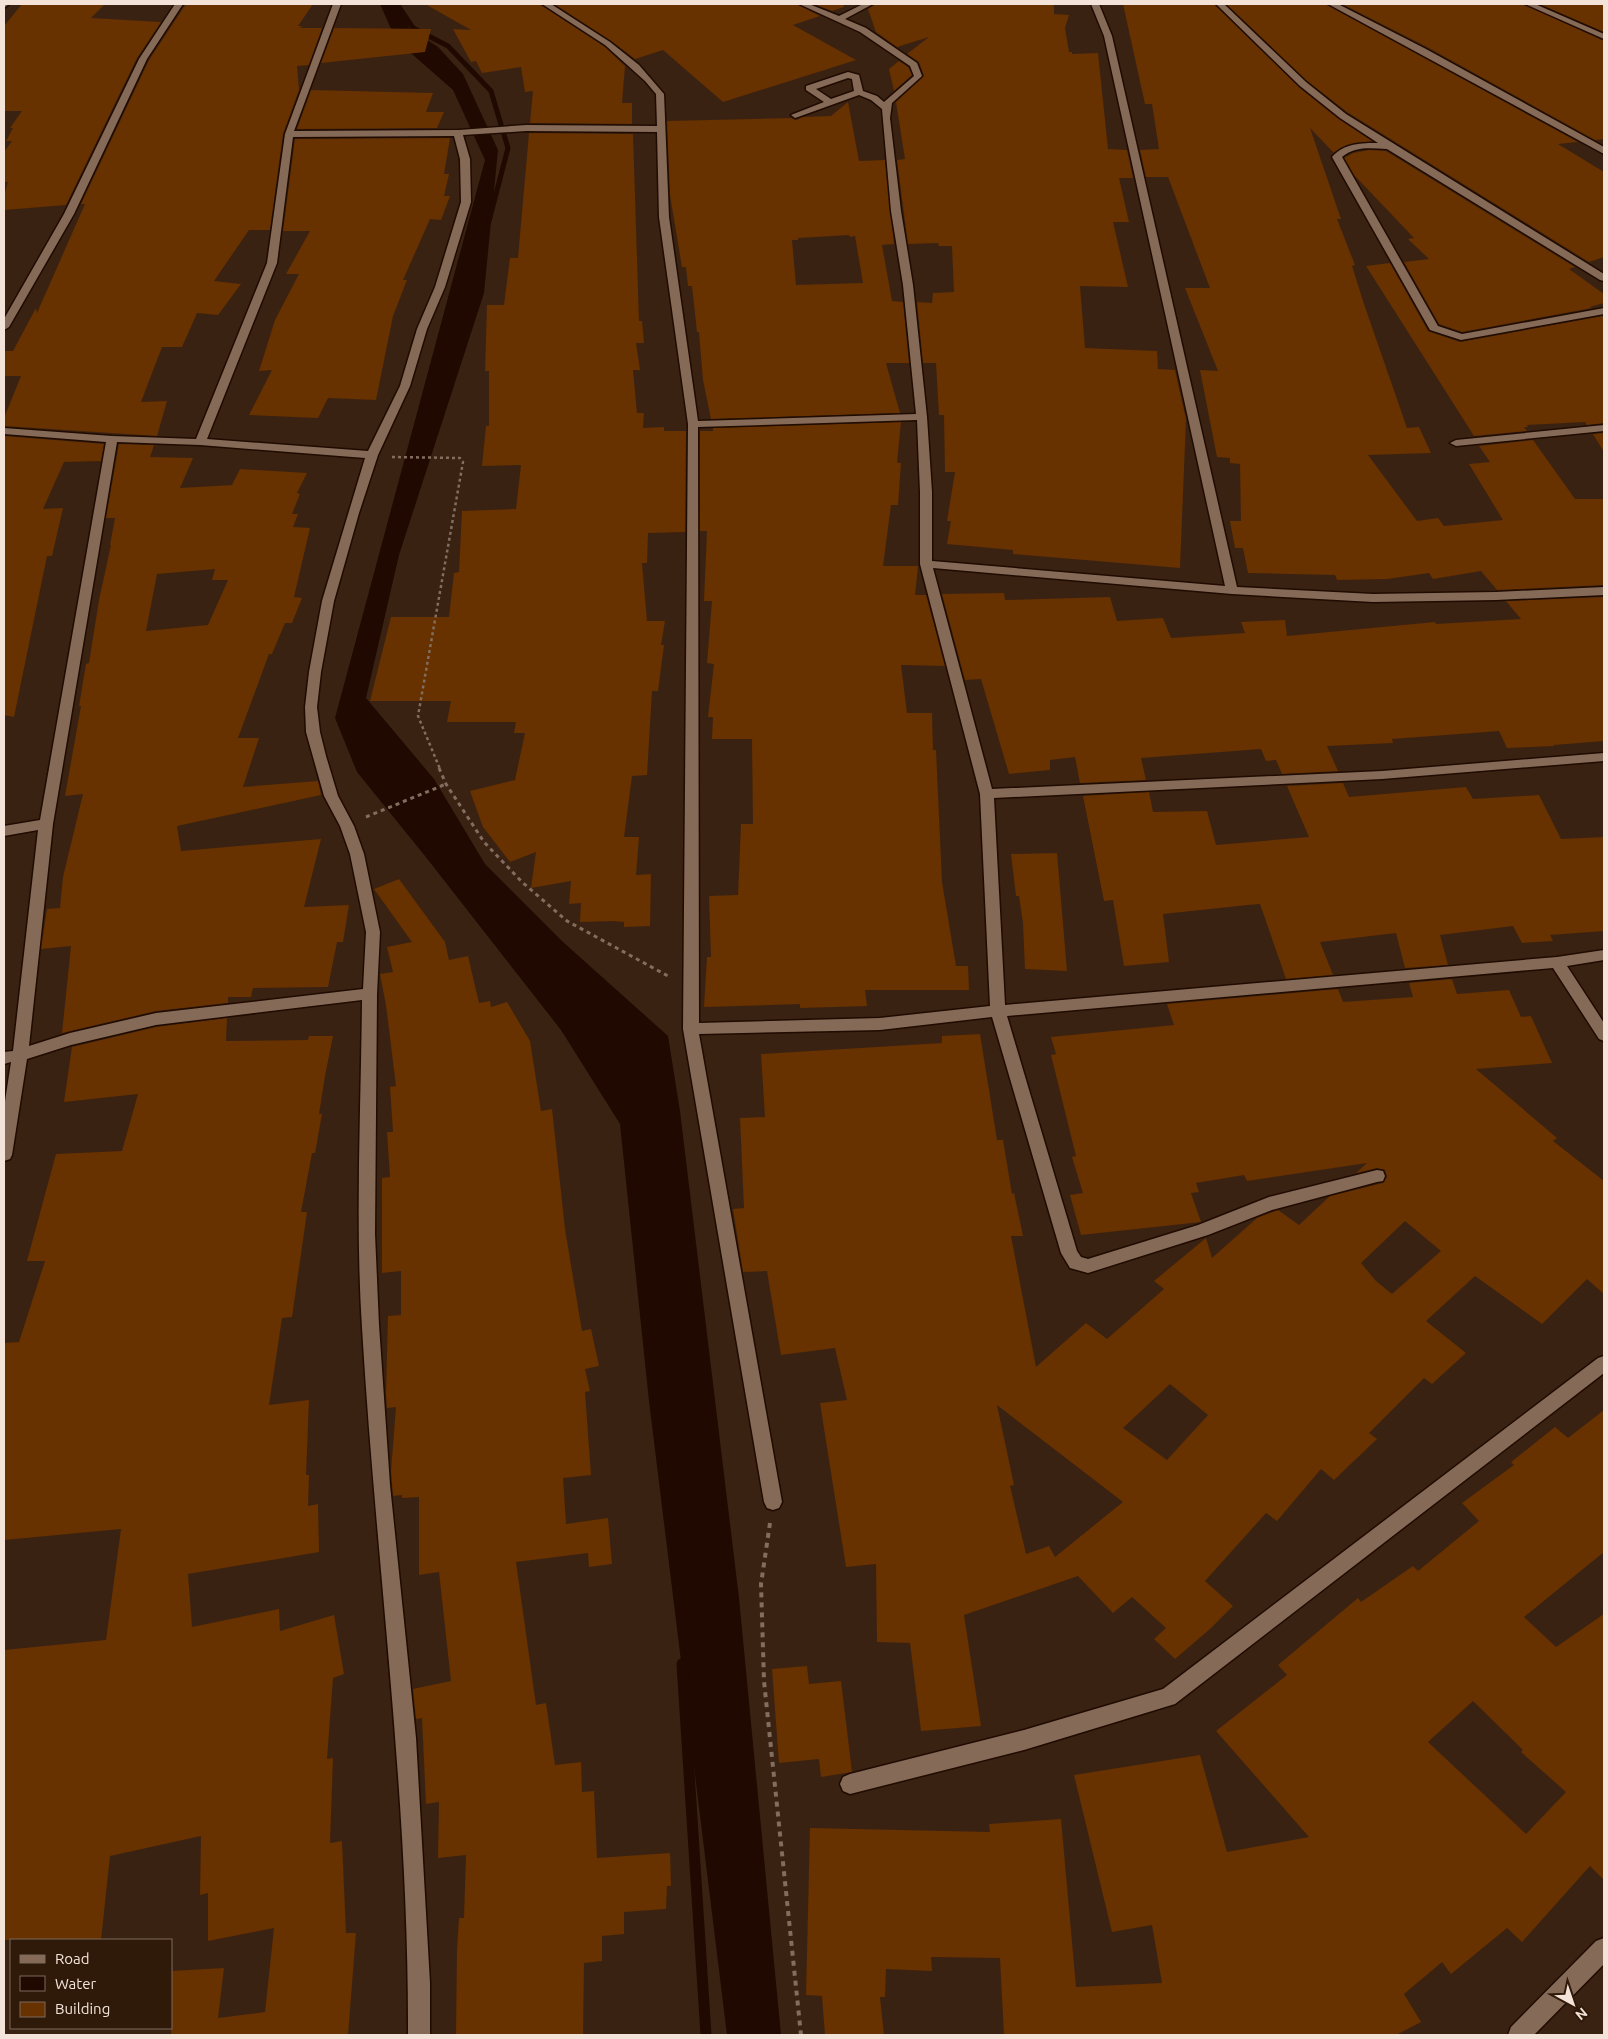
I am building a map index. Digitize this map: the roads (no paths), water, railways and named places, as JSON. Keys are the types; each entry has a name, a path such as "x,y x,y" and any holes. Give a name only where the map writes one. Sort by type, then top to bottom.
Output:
{"street":[{"path":"4,327 69,214 143,59 179,4"},
{"path":"200,442 272,263 289,134 336,4"},
{"path":"546,4 587,29 628,59 649,79 660,94 664,217 693,424 691,1029 773,1502"},
{"path":"803,4 863,30 914,65 918,76 911,85 890,99 885,106 896,211 908,285 922,417 926,492 926,564 986,794 998,1011 1070,1253 1076,1263 1088,1266 1120,1258 1202,1230 1269,1204 1377,1176"},
{"path":"840,19 869,4"},
{"path":"1095,4 1110,46 1232,590"},
{"path":"1220,4 1303,84 1343,116 1388,146 1604,278"},
{"path":"1332,4 1423,51 1604,151"},
{"path":"1529,4 1604,37"},
{"path":"830,102 809,88 852,75 856,78 859,92"},
{"path":"796,115 859,92 874,98 885,106"},
{"path":"289,134 458,133 526,128 661,129"},
{"path":"419,2035 406,1738 381,1485 370,1325 367,1234 370,994 373,932 357,854 348,826 331,796 319,756 313,732 311,707 315,672 328,601 353,512 372,455 405,386 422,329 440,287 466,202 465,158 458,133"},
{"path":"1388,146 1352,147 1345,149 1337,157 1434,328 1461,337 1604,311"},
{"path":"693,424 922,417"},
{"path":"1456,443 1604,428"},
{"path":"4,431 112,439 200,442 372,455"},
{"path":"4,1155 20,1055 46,824 112,439"},
{"path":"926,564 1232,590 1373,598 1496,596 1604,591"},
{"path":"986,794 1382,775 1604,757"},
{"path":"4,831 46,824"},
{"path":"691,1029 880,1024 998,1011 1556,962 1604,955"},
{"path":"1556,962 1604,1035"},
{"path":"4,1058 20,1055 70,1038 156,1019 370,994"},
{"path":"850,1784 1024,1740 1168,1697 1604,1363"},
{"path":"1519,2035 1604,1949"}],"water":[{"path":"380,4 400,4 409,28 438,47 463,74 498,150 484,293 399,555 366,698 434,779 485,864 563,942 668,1036 680,1111 739,1598 781,2035 727,2035 649,1401 620,1124 561,1030 357,772 335,718 485,160 453,90 396,40"}],"waterway":[{"path":"397,4 413,28 448,46 491,91 508,148 489,221"},
{"path":"682,1664 706,2035"}]}
